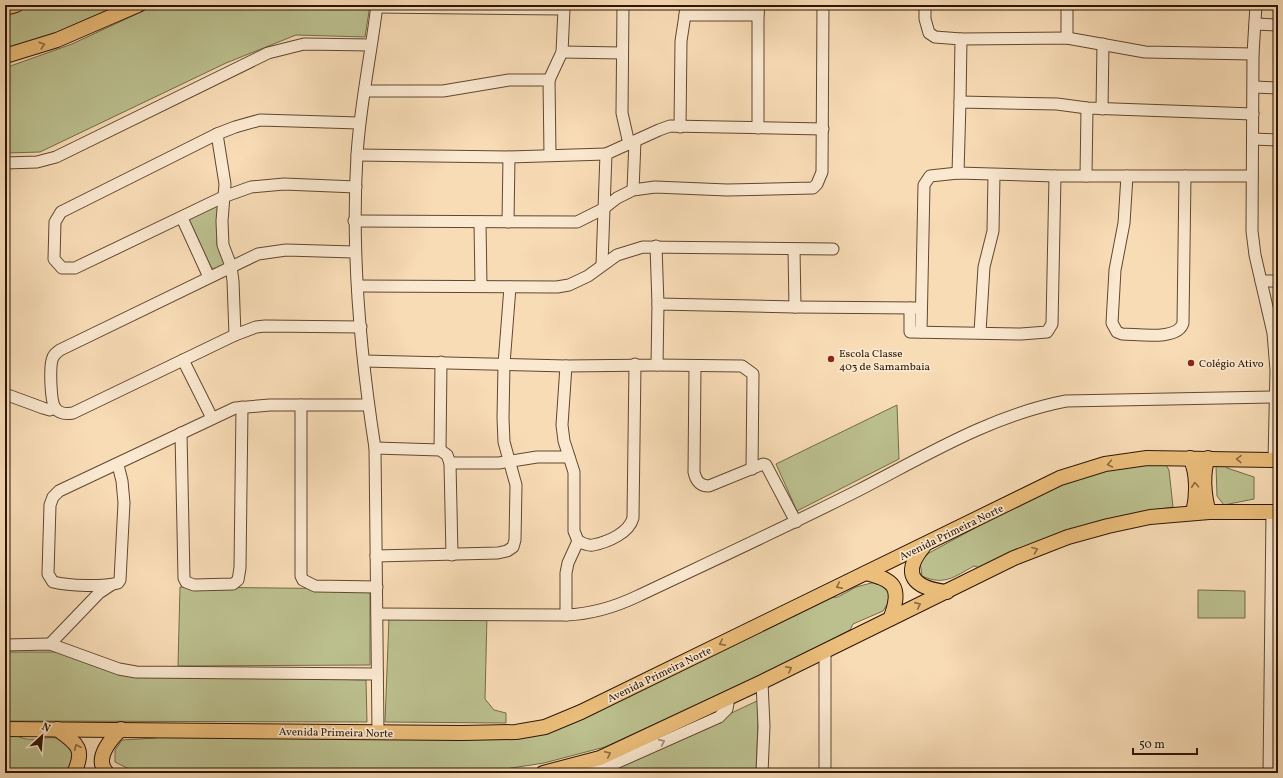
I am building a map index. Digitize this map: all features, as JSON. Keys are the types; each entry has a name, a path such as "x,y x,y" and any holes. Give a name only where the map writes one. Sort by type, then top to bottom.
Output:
{"main road":[{"path":"5,8 16,5"},
{"path":"5,56 57,40 138,5"},
{"name":"Avenida Primeira Norte","path":"5,729 516,732 545,727 581,712 1060,478 1105,464 1147,458 1276,460"},
{"path":"1190,458 1194,465 1196,502 1193,514"},
{"path":"1208,458 1205,466 1206,503 1209,512"},
{"path":"544,773 600,758 762,682 890,617 947,592 1014,558 1068,537 1108,526 1150,517 1209,512 1275,512"},
{"path":"924,545 915,556 912,565 914,578 925,587 947,592"},
{"path":"866,573 882,577 890,582 895,590 896,599 890,617"},
{"path":"57,729 71,738 80,752 79,762 74,773"},
{"path":"107,773 102,762 107,744 121,729"}],"street":[{"path":"623,5 622,113 624,128 632,142 633,190"},
{"path":"354,221 577,222 603,209 617,198 633,190 655,188 726,190 813,188 817,184 822,172 823,5"},
{"path":"925,5 925,19 929,33 935,36 962,39 1067,38 1145,52 1253,54"},
{"path":"1067,5 1067,38"},
{"path":"1256,5 1253,54 1252,231 1261,281 1276,333 1277,370 1274,398 1276,460"},
{"path":"378,732 375,448 368,406 354,252 356,155 376,6 564,7 562,52 549,80 550,155"},
{"path":"680,127 681,41 686,10 758,10 758,128"},
{"path":"1255,24 1278,25"},
{"path":"958,173 962,39"},
{"path":"5,164 37,162 56,157 268,53 304,44 370,44"},
{"path":"1102,109 1103,44"},
{"path":"562,52 622,53"},
{"path":"365,91 443,91 508,80 549,80"},
{"path":"1254,87 1278,88"},
{"path":"960,102 1057,104 1102,109 1253,114"},
{"path":"1086,176 1087,108"},
{"path":"356,187 284,184 251,187 224,197 75,268 62,268 54,259 55,222 61,212 235,126 260,120 360,123"},
{"path":"356,155 509,157 606,154 670,126 823,129"},
{"path":"217,134 225,184 223,245 231,266 235,335"},
{"path":"1253,139 1278,140"},
{"path":"602,264 606,154"},
{"path":"508,222 509,157"},
{"path":"1055,176 1051,329 1047,332 1034,333 922,332 916,308 924,185 930,176 958,173 1055,176 1252,176"},
{"path":"980,332 984,267 993,231 994,175"},
{"path":"1127,176 1124,223 1115,270 1112,323 1117,332 1122,334 1170,335 1178,332 1183,323 1185,176"},
{"path":"182,218 210,277"},
{"path":"480,222 481,286"},
{"path":"656,246 658,304 657,365"},
{"path":"358,286 481,286 557,288 569,285 588,276 602,264 617,255 630,250 656,246 833,249"},
{"path":"794,249 795,307"},
{"path":"354,252 271,251 258,254 231,266 56,353 52,362 52,401 55,408 66,414 74,414 235,335 256,327 361,327"},
{"path":"1261,281 1278,281"},
{"path":"376,556 498,553 507,551 513,547 515,540 516,485 504,442 504,364 510,287"},
{"path":"658,304 916,308"},
{"path":"183,360 212,418"},
{"path":"364,361 566,366 635,364 695,367 742,366 753,374 752,469"},
{"path":"440,450 441,362"},
{"path":"578,541 592,545 620,535 631,526 633,518 635,364"},
{"path":"566,366 562,425 564,441 574,472 574,531 578,541 568,563 566,573 566,615"},
{"path":"695,367 694,472 699,483 709,486 763,464 769,467 796,522"},
{"path":"5,394 50,410 55,408"},
{"path":"377,614 566,615 591,612 620,604 796,522 988,425 1034,408 1066,401 1274,398"},
{"path":"113,584 63,584 53,582 48,574 50,506 54,497 59,491 118,465 227,411 242,408 301,405 368,406"},
{"path":"301,405 302,576 308,583 315,586 377,587"},
{"path":"181,433 184,578 186,582 194,585 233,584 238,580 240,568 242,408"},
{"path":"375,448 440,450 446,455 450,463 452,554"},
{"path":"450,463 499,463 537,457 569,457"},
{"path":"50,644 99,593 113,584 118,583 121,577 124,494 118,465"},
{"path":"1269,773 1275,512"},
{"path":"5,645 50,644 119,669 136,672 377,674"},
{"path":"825,651 825,773"},
{"path":"762,682 764,726 762,773"},
{"path":"587,773 609,766 719,717 727,709 729,697"}],"green space":[{"path":"29,5 130,5 63,39 5,48 5,10"},
{"path":"156,5 370,5 365,37 296,35 226,63 40,152 5,153 5,68 72,44"},
{"path":"219,203 217,245 225,265 212,269 188,218"},
{"path":"897,405 899,459 797,511 776,464"},
{"path":"1222,462 1227,468 1254,477 1254,499 1224,505 1217,496 1216,466"},
{"path":"1165,463 1169,470 1173,507 1147,511 984,569 974,566 949,579 937,580 922,576 920,562 929,553 1065,479 1119,464"},
{"path":"879,581 889,590 890,600 883,611 853,624 850,630 774,669 605,747 544,763 479,773 137,773 115,762 115,750 122,740 156,738 161,734 533,735 823,598 838,597 856,587"},
{"path":"180,587 370,589 370,665 178,666"},
{"path":"1198,590 1245,591 1245,618 1198,618"},
{"path":"487,615 485,699 494,710 506,713 506,723 385,722 389,618"},
{"path":"5,652 58,652 152,675 366,680 367,722 5,721"},
{"path":"759,700 756,773 617,773 617,767"},
{"path":"5,732 28,739 61,739 68,742 75,760 66,771 61,773 5,773"}],"place":[{"name":"Escola Classe 403 de Samambaia","path":"831,359"},
{"name":"Colégio Ativo","path":"1191,363"}]}
